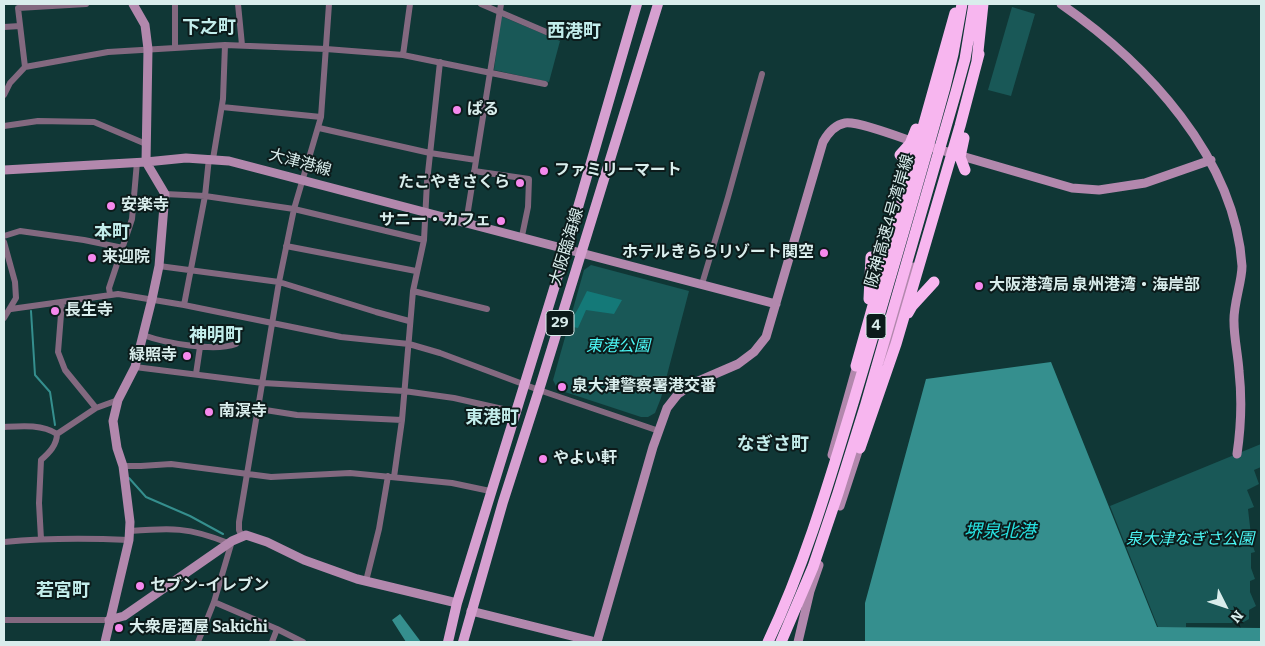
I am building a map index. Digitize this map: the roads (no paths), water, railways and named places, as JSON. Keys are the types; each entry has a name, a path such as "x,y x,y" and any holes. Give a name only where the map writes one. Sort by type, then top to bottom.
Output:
{"highway":[{"path":"854,372 957,4"},
{"name":"阪神高速4号湾岸線","path":"768,642 802,562 838,452 945,88 962,4"},
{"name":"阪神高速4号湾岸線","path":"783,642 813,567 868,398 954,101 965,59 974,4"},
{"path":"965,170 960,158 960,150 967,126 979,54 982,4"},
{"path":"900,155 914,138 922,108 945,48"},
{"name":"4","path":"856,459 884,380 960,126 979,54"},
{"path":"838,452 867,316 871,257"},
{"path":"838,493 873,388 893,340 912,306 934,282"}],"main road":[{"name":"大阪臨海線","path":"448,642 457,602 490,491 525,385 637,4"},
{"name":"大阪臨海線","path":"463,642 503,502 658,4"}],"street":[{"path":"25,67 18,8 86,4"},
{"path":"110,294 110,288 132,219 146,144 148,49 145,25 133,4"},
{"path":"175,4 175,47"},
{"path":"238,4 242,45"},
{"path":"242,536 239,530 239,522 279,282 294,208 321,116 329,4"},
{"path":"403,55 410,4"},
{"path":"481,4 558,37"},
{"path":"466,223 501,4"},
{"path":"783,642 854,372 924,144 950,42 957,4"},
{"path":"798,642 810,591 856,459 948,152 974,52 982,4"},
{"path":"1061,4 1098,32 1156,86 1185,120 1211,160 1234,218 1242,268 1234,321 1240,373 1237,454"},
{"path":"4,27 20,26"},
{"path":"184,305 222,107 226,45"},
{"path":"4,95 10,83 25,67 108,52 226,45 326,49 403,55 545,84"},
{"path":"366,581 391,477 402,420 409,344 409,320 416,272 424,240 427,182 440,62"},
{"path":"702,284 762,74"},
{"path":"222,107 321,116"},
{"path":"4,126 45,121 94,122 146,144"},
{"path":"471,611 597,642 667,408 678,394 694,383 738,364 754,352 766,338 822,142 828,132 836,126 846,123 858,125 1072,188 1099,190 1145,183 1211,160"},
{"path":"319,128 430,153 476,160"},
{"name":"大津港線","path":"4,170 211,158 256,167 426,214 522,236 776,304"},
{"path":"105,642 129,536 130,522 123,466 117,448 114,421 118,400 135,366 152,299 159,266 165,194 142,162"},
{"path":"474,170 529,179 528,207 522,236"},
{"path":"165,194 205,196 294,208 424,240"},
{"path":"4,236 20,232 84,240 123,248"},
{"path":"4,242 15,282 16,298 5,316"},
{"path":"286,246 416,272"},
{"path":"159,266 279,282 376,312 409,320"},
{"path":"413,291 486,309"},
{"path":"11,309 118,294 184,305 341,337 409,344 440,353 539,390 659,431"},
{"path":"62,302 58,352 65,370 96,408"},
{"path":"143,335 165,342 200,347 227,347 236,344"},
{"path":"196,374 200,347"},
{"path":"135,366 263,383 404,391 454,398 516,412"},
{"path":"57,434 96,408 118,400"},
{"path":"259,409 298,415 402,420"},
{"path":"4,427 24,426 51,430 57,434"},
{"path":"41,539 39,503 41,460 57,441 57,434"},
{"path":"123,466 171,464 271,477 350,473 452,483 490,491"},
{"path":"4,542 129,536 174,528 207,534 230,542"},
{"path":"4,620 109,620 124,616 230,542 246,535 304,560 366,581 457,602"},
{"path":"198,642 214,602 230,542"},
{"path":"214,602 302,642"},
{"path":"272,642 277,629"}],"water":[{"name":"堺泉北港","path":"1051,362 1157,627 1261,628 1261,642 865,642 865,603 926,379"},
{"path":"400,614 421,642 406,642 392,620"}],"waterway":[{"path":"31,311 35,375 50,392 55,425"},
{"path":"129,478 146,497 190,516 223,534"}],"place":[{"name":"ぱる","path":"457,110"},
{"name":"ファミリーマート","path":"544,171"},
{"name":"たこやきさくら","path":"520,183"},
{"name":"安楽寺","path":"111,206"},
{"name":"サニー・カフェ","path":"501,221"},
{"name":"ホテルきららリゾート関空","path":"824,253"},
{"name":"来迎院","path":"92,258"},
{"name":"大阪港湾局 泉州港湾・海岸部","path":"979,286"},
{"name":"長生寺","path":"55,311"},
{"name":"緑照寺","path":"187,356"},
{"name":"泉大津警察署港交番","path":"562,387"},
{"name":"南溟寺","path":"209,412"},
{"name":"やよい軒","path":"543,459"},
{"name":"セブン-イレブン","path":"140,586"},
{"name":"大衆居酒屋 Sakichi","path":"119,628"}],"district":[{"name":"下之町","path":"209,28"},
{"name":"西港町","path":"574,32"},
{"name":"本町","path":"112,233"},
{"name":"神明町","path":"216,336"},
{"name":"東港町","path":"492,418"},
{"name":"なぎさ町","path":"773,445"},
{"name":"若宮町","path":"63,591"}],"park label":[{"name":"東港公園","path":"618,347"},
{"name":"泉大津なぎさ公園","path":"1190,540"}]}
